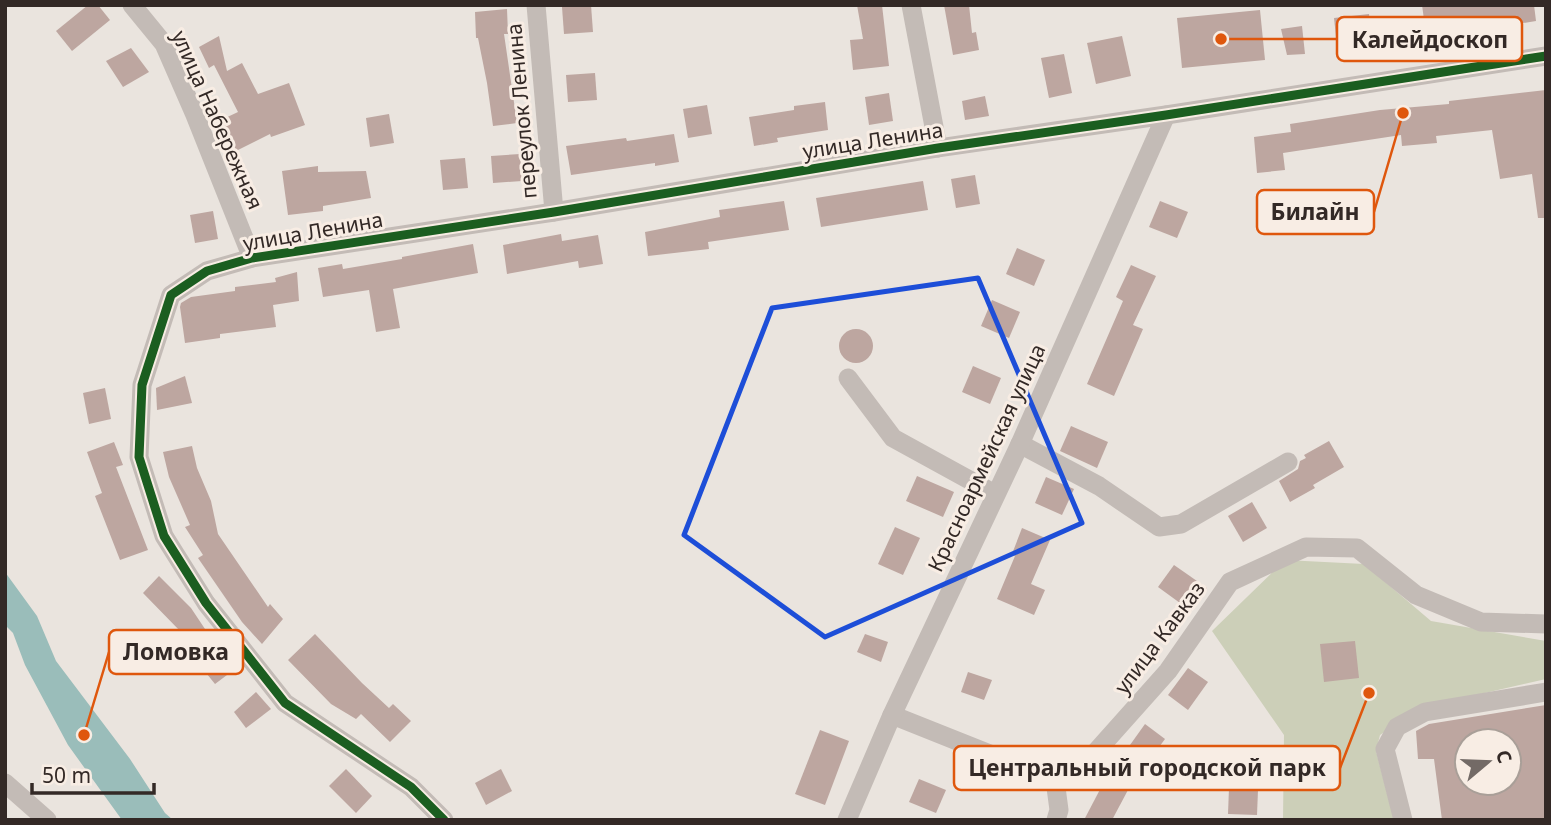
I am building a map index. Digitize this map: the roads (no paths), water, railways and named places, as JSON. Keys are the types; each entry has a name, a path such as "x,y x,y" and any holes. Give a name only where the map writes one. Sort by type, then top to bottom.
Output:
{"street":[{"name":"улица Набережная","path":"132,5 164,44 252,258"},
{"name":"переулок Ленина","path":"536,5 554,212"},
{"path":"911,5 939,148"},
{"name":"улица Ленина","path":"444,820 411,787 285,703 206,603 163,536 139,457 142,385 171,296 207,271 252,258 554,212 939,148 1546,56"},
{"name":"Красноармейская улица","path":"847,820 892,715 1020,444 1166,115"},
{"path":"848,378 893,438 995,494"},
{"path":"1020,444 1099,486 1159,527 1181,524 1288,461"},
{"name":"улица Кавказ","path":"1055,780 1085,764 1168,671 1230,582 1306,547 1357,548 1416,595 1481,622 1546,624"},
{"path":"1403,820 1385,749 1397,727 1425,712 1546,692"},
{"path":"892,715 1055,780 1059,810 1056,820"},
{"path":"5,783 47,820"}],"water":[{"path":"5,572 37,616 56,661 130,759 165,813 173,820 122,820 68,745 25,665 13,633 5,625"}],"place":[{"name":"Калейдоскоп","path":"1221,39"},
{"name":"Билайн","path":"1403,113"},
{"name":"Центральный городской парк","path":"1369,693"},
{"name":"Ломовка","path":"84,735"}]}
